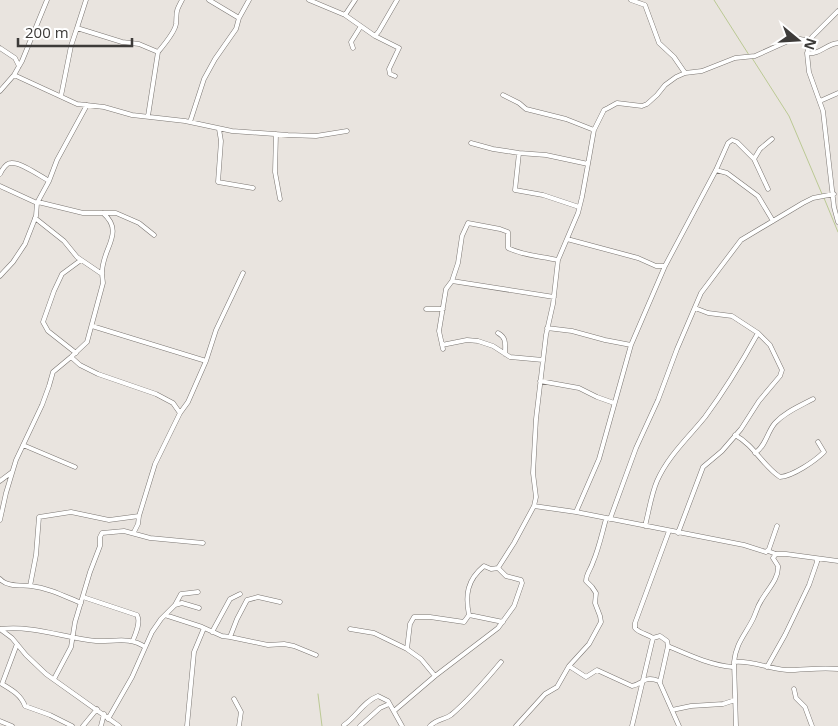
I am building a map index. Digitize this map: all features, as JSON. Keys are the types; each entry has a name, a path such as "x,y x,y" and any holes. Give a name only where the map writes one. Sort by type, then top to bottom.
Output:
{"street":[{"path":"0,90 14,75 19,66 47,0"},
{"path":"61,96 71,46 86,0"},
{"path":"148,116 158,52 165,45 176,24 176,9 182,0"},
{"path":"209,0 239,18"},
{"path":"190,122 204,79 215,59 236,29 239,18 249,0"},
{"path":"309,0 345,15 375,36 399,48 389,68 390,74 394,76"},
{"path":"345,15 355,0"},
{"path":"375,36 380,31 397,0"},
{"path":"630,0 645,6 659,42 674,57 685,73"},
{"path":"838,11 818,30 810,41 807,53 809,72 820,101 838,222"},
{"path":"353,48 351,42 361,26"},
{"path":"78,28 122,42 139,44 158,52"},
{"path":"407,649 410,624 414,617 430,617 464,622 469,615 466,600 473,577 484,566 491,569 498,568 514,544 534,506 536,494 534,478 536,419 546,328 554,297 558,260 579,207 594,130 604,110 617,103 642,106 647,104 665,85 685,73 702,71 735,58 754,56 795,38 810,41"},
{"path":"807,53 814,54 833,43 838,43"},
{"path":"0,48 15,58 19,66"},
{"path":"14,75 77,104 104,107 132,115 190,122 219,129 276,134 316,136 347,131"},
{"path":"820,101 838,93"},
{"path":"503,95 526,109 566,119 594,130"},
{"path":"0,276 13,262 25,244 35,218 37,202 87,105"},
{"path":"219,129 221,141 218,182 253,188"},
{"path":"276,134 275,172 280,199"},
{"path":"754,158 760,149 772,139"},
{"path":"576,512 599,459 631,344 665,266 716,170 728,143 732,140 737,142 754,158 768,189"},
{"path":"471,143 493,149 546,155 588,164"},
{"path":"519,153 515,190 542,195 579,207"},
{"path":"0,174 8,164 12,163 23,166 49,181"},
{"path":"716,170 727,173 758,196 773,221"},
{"path":"832,177 838,174"},
{"path":"0,186 37,202 83,213 116,213 140,223 154,235"},
{"path":"516,726 545,694 557,687 569,666 589,644 601,622 595,603 596,593 586,581 586,576 593,564 608,519 636,448 658,400 701,293 741,240 813,198 834,194"},
{"path":"0,520 12,472 49,386 53,372 87,342 103,283 102,265 114,229 111,220 103,213"},
{"path":"35,218 64,241 81,260 102,274"},
{"path":"543,360 512,357 494,346 478,341 467,340 443,347 439,331 446,289 452,281 458,263 462,236 468,223 508,232 508,248 514,251 530,256 558,260"},
{"path":"566,239 638,258 656,266 665,266"},
{"path":"76,353 48,331 43,322 62,274 81,260"},
{"path":"134,532 155,464 180,413 188,402 206,361 216,330 243,273"},
{"path":"452,281 554,297"},
{"path":"678,533 702,466 722,451 741,429 759,400 780,376 782,370 770,346 758,333 732,316 708,313 695,308"},
{"path":"426,309 443,309"},
{"path":"92,326 206,361"},
{"path":"546,328 572,330 605,340 631,344"},
{"path":"498,333 504,336 505,354"},
{"path":"645,526 653,492 663,470 674,452 704,417 734,375 758,333"},
{"path":"71,357 80,365 98,374 156,394 173,403 180,413"},
{"path":"540,381 579,388 614,403"},
{"path":"755,452 761,449 773,425 783,415 813,398"},
{"path":"735,435 744,440 765,466 779,477 786,477 823,453 818,442"},
{"path":"23,445 75,467"},
{"path":"0,481 12,472"},
{"path":"534,506 576,512 744,545 776,554 838,561"},
{"path":"30,586 36,555 39,517 71,512 109,520 139,516"},
{"path":"768,551 777,526"},
{"path":"54,679 71,647 81,603 100,546 101,534 118,530 134,532 150,538 203,543"},
{"path":"653,638 648,634 638,631 634,623 670,531"},
{"path":"736,726 733,667 735,652 741,637 777,576 778,566 773,558 776,554"},
{"path":"768,667 809,585 818,562 817,559"},
{"path":"394,711 503,622 514,606 522,583 520,579 506,576 498,568"},
{"path":"0,579 2,582 10,585 30,586 57,592 81,603"},
{"path":"108,719 132,676 152,632 175,605 181,594 198,592"},
{"path":"212,632 230,599 240,594"},
{"path":"83,597 137,614 139,618 133,640"},
{"path":"230,637 248,600 258,598 280,602"},
{"path":"175,605 182,603 199,608"},
{"path":"165,615 222,636 268,645 284,644 294,646 316,655"},
{"path":"469,615 503,622"},
{"path":"188,726 194,652 204,628"},
{"path":"0,629 23,630 94,641 133,640 145,647"},
{"path":"0,629 54,679 119,726"},
{"path":"350,629 374,633 407,649 421,659 435,676"},
{"path":"653,638 660,636 667,641 668,646 660,682 678,726"},
{"path":"632,726 653,638"},
{"path":"17,644 2,684 15,692 23,700 25,706 50,715 72,726"},
{"path":"668,646 681,650 695,658 733,667"},
{"path":"430,726 435,721 450,716 501,662"},
{"path":"734,662 746,662 788,670 838,669"},
{"path":"569,666 586,677 597,670 632,686 635,686 642,680 654,679 660,682"},
{"path":"794,688 796,698 804,708 812,726"},
{"path":"344,725 375,696 381,696 394,711 402,726"},
{"path":"234,698 241,712 239,726"},
{"path":"672,710 691,706 723,704 735,700"},
{"path":"355,715 360,725 380,708 389,704"},
{"path":"83,726 97,710"},
{"path":"101,726 104,714"},
{"path":"0,721 12,726"}],"waterway":[{"path":"714,0 749,55"},
{"path":"752,58 789,116 822,194"},
{"path":"824,198 838,232"},
{"path":"318,694 322,726"}]}
